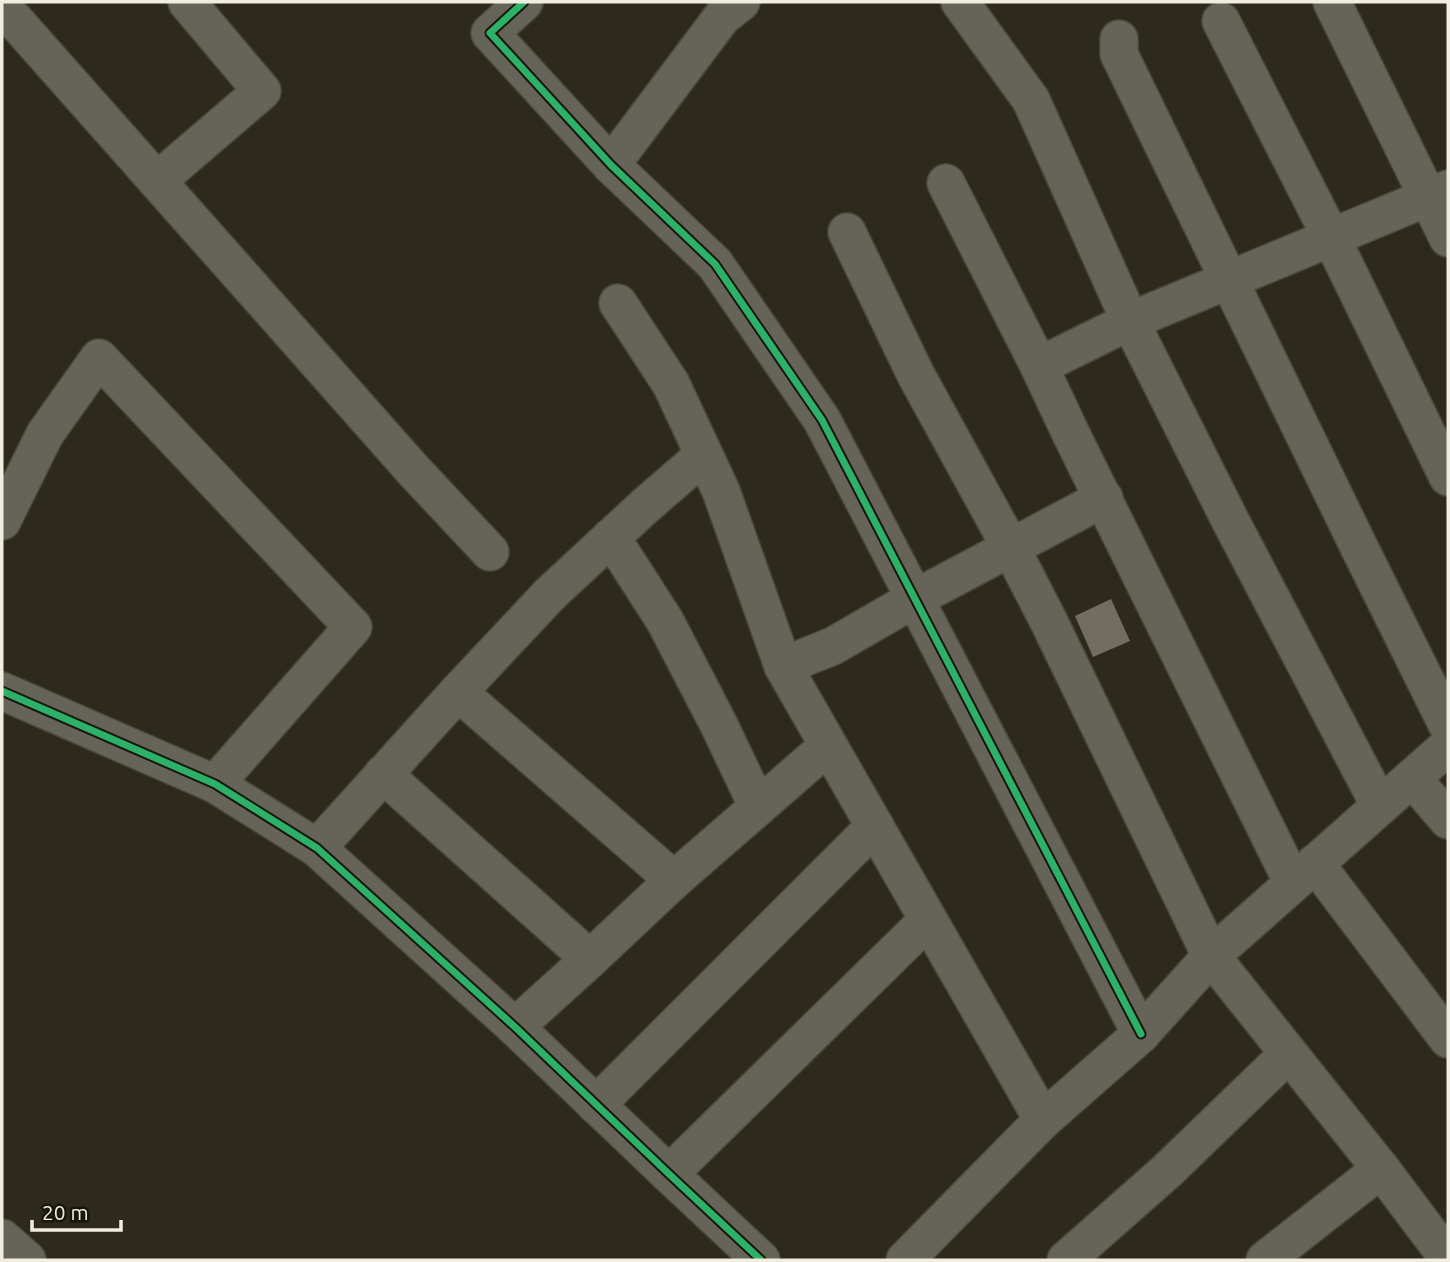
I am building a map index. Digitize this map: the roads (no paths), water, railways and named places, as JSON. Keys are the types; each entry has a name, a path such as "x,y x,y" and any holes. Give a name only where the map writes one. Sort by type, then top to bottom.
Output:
{"street":[{"path":"157,181 262,91 187,2"},
{"path":"524,2 490,33 611,165 715,264 822,420 1141,1034"},
{"path":"611,165 722,17 741,2"},
{"path":"960,2 1031,100 1130,321 1230,520 1380,806"},
{"path":"1332,2 1438,193 1448,238"},
{"path":"2,6 414,471 490,552"},
{"path":"1221,21 1331,237 1448,477"},
{"path":"1119,39 1119,54 1448,726"},
{"path":"946,183 1104,498 1304,873 1448,1039"},
{"path":"1039,366 1130,321 1438,193"},
{"path":"847,232 915,375 1011,548 1211,956 1381,1169 1448,1258"},
{"path":"618,303 671,384 705,455 721,491 783,666 1043,1120"},
{"path":"2,521 45,434 99,358 353,627 215,784"},
{"path":"317,848 550,594 705,455"},
{"path":"783,666 833,646 916,598 1104,498"},
{"path":"611,537 665,621 758,807"},
{"path":"2,691 215,784 317,848 515,1027 761,1260"},
{"path":"458,692 674,880"},
{"path":"515,1027 674,880 828,746"},
{"path":"905,1260 1043,1120 1141,1034 1211,956 1448,746"},
{"path":"383,774 590,959"},
{"path":"1412,778 1448,820"},
{"path":"596,1105 875,827"},
{"path":"668,1174 928,919"},
{"path":"1066,1260 1168,1170 1288,1054"},
{"path":"1265,1260 1381,1169"},
{"path":"2,1238 27,1260"}]}
